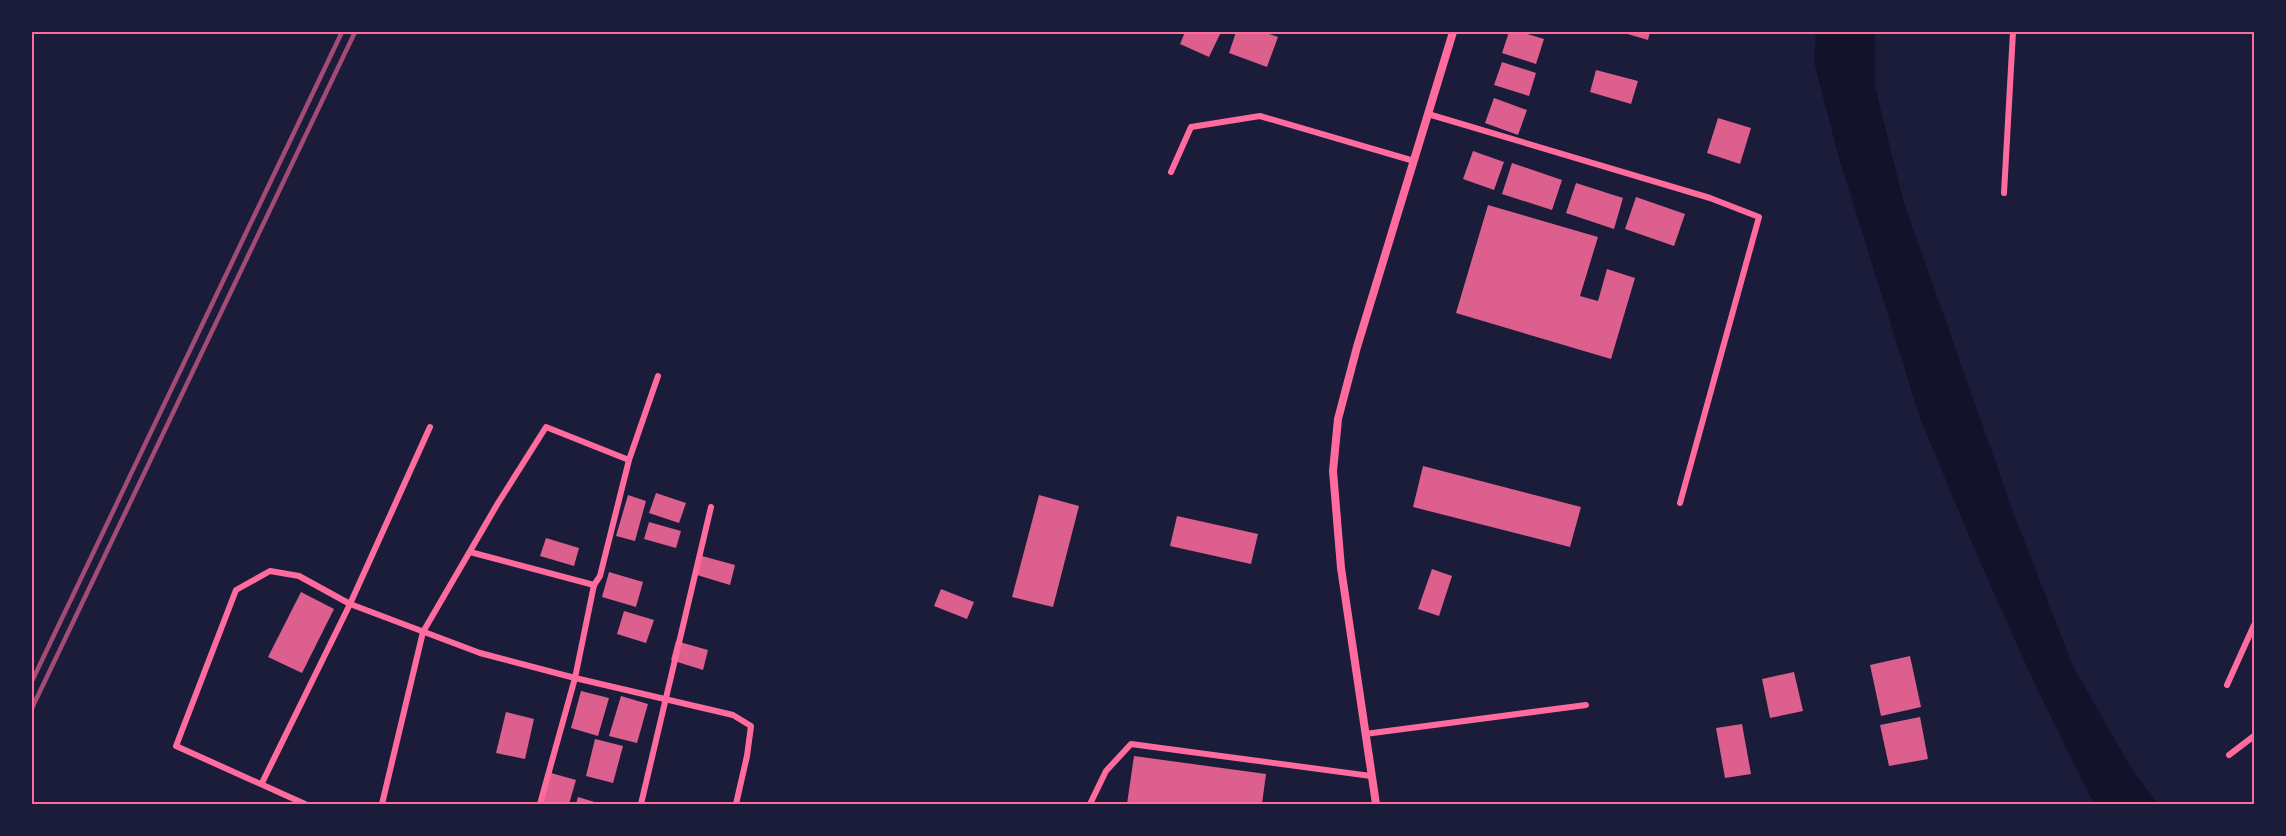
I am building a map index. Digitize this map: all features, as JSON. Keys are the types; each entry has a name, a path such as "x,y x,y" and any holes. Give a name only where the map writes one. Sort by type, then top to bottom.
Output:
{"street":[{"path":"1376,804 1341,568 1333,471 1341,409 1357,347 1453,32"},
{"path":"2004,193 2013,32"},
{"path":"1428,114 1710,198 1759,217 1680,503"},
{"path":"1170,172 1191,127 1260,116 1414,161"},
{"path":"540,804 575,678 594,585 600,576 629,460 658,376"},
{"path":"262,783 350,604 430,427"},
{"path":"382,804 423,632 546,427 629,460"},
{"path":"641,804 711,507"},
{"path":"470,552 594,585"},
{"path":"305,804 176,746 236,590 270,572 299,576 350,604 480,653 733,715 751,726 736,804"},
{"path":"2227,685 2254,625"},
{"path":"1365,734 1586,705"},
{"path":"2229,755 2254,736"},
{"path":"1090,804 1106,771 1131,744 1371,776"}],"shaded area":[{"path":"1816,32 1875,32 1875,86 1903,200 2015,517 2073,666 2130,766 2158,804 2096,804 2032,678 1977,555 1920,418 1839,158 1814,62"}],"building":[{"path":"1185,32 1221,32 1209,57 1180,44"},
{"path":"1236,32 1263,32 1278,37 1267,67 1229,53"},
{"path":"1509,32 1521,32 1544,39 1536,64 1502,53"},
{"path":"1621,32 1650,32 1648,40"},
{"path":"1502,62 1536,73 1529,96 1494,85"},
{"path":"1596,70 1638,81 1631,104 1590,92"},
{"path":"1494,98 1527,110 1518,135 1485,123"},
{"path":"1718,118 1751,128 1740,164 1707,153"},
{"path":"1473,151 1504,162 1494,190 1463,179"},
{"path":"1512,163 1562,180 1552,210 1502,194"},
{"path":"1576,183 1623,198 1614,229 1566,213"},
{"path":"1636,197 1685,214 1674,246 1625,229"},
{"path":"1488,205 1598,237 1580,296 1598,301 1607,269 1635,278 1611,359 1456,313"},
{"path":"1423,466 1581,507 1570,547 1413,507"},
{"path":"656,493 686,503 679,523 649,513"},
{"path":"628,495 646,501 635,541 616,536"},
{"path":"1039,495 1079,506 1053,607 1012,597"},
{"path":"1177,516 1258,534 1251,564 1170,546"},
{"path":"649,522 681,531 676,548 644,539"},
{"path":"546,538 579,548 574,566 540,556"},
{"path":"702,556 735,565 730,585 697,575"},
{"path":"1432,569 1452,576 1439,616 1418,609"},
{"path":"609,572 643,582 636,607 602,597"},
{"path":"941,589 974,602 967,619 934,606"},
{"path":"301,592 334,609 302,673 268,657"},
{"path":"624,611 654,620 646,643 617,634"},
{"path":"676,641 708,650 703,670 671,660"},
{"path":"1910,656 1921,707 1881,716 1870,665"},
{"path":"1794,672 1803,711 1770,718 1762,679"},
{"path":"581,691 609,698 598,736 571,728"},
{"path":"621,696 648,704 637,743 609,736"},
{"path":"506,712 534,719 525,759 496,753"},
{"path":"1920,717 1928,759 1889,766 1880,725"},
{"path":"1742,724 1751,774 1725,778 1716,728"},
{"path":"595,739 623,746 613,783 586,776"},
{"path":"1134,756 1266,774 1262,804 1127,804"},
{"path":"551,773 576,780 569,804 542,804"},
{"path":"578,797 601,804 576,804"}],"railway":[{"path":"32,681 342,32"},
{"path":"32,708 355,32"}]}
